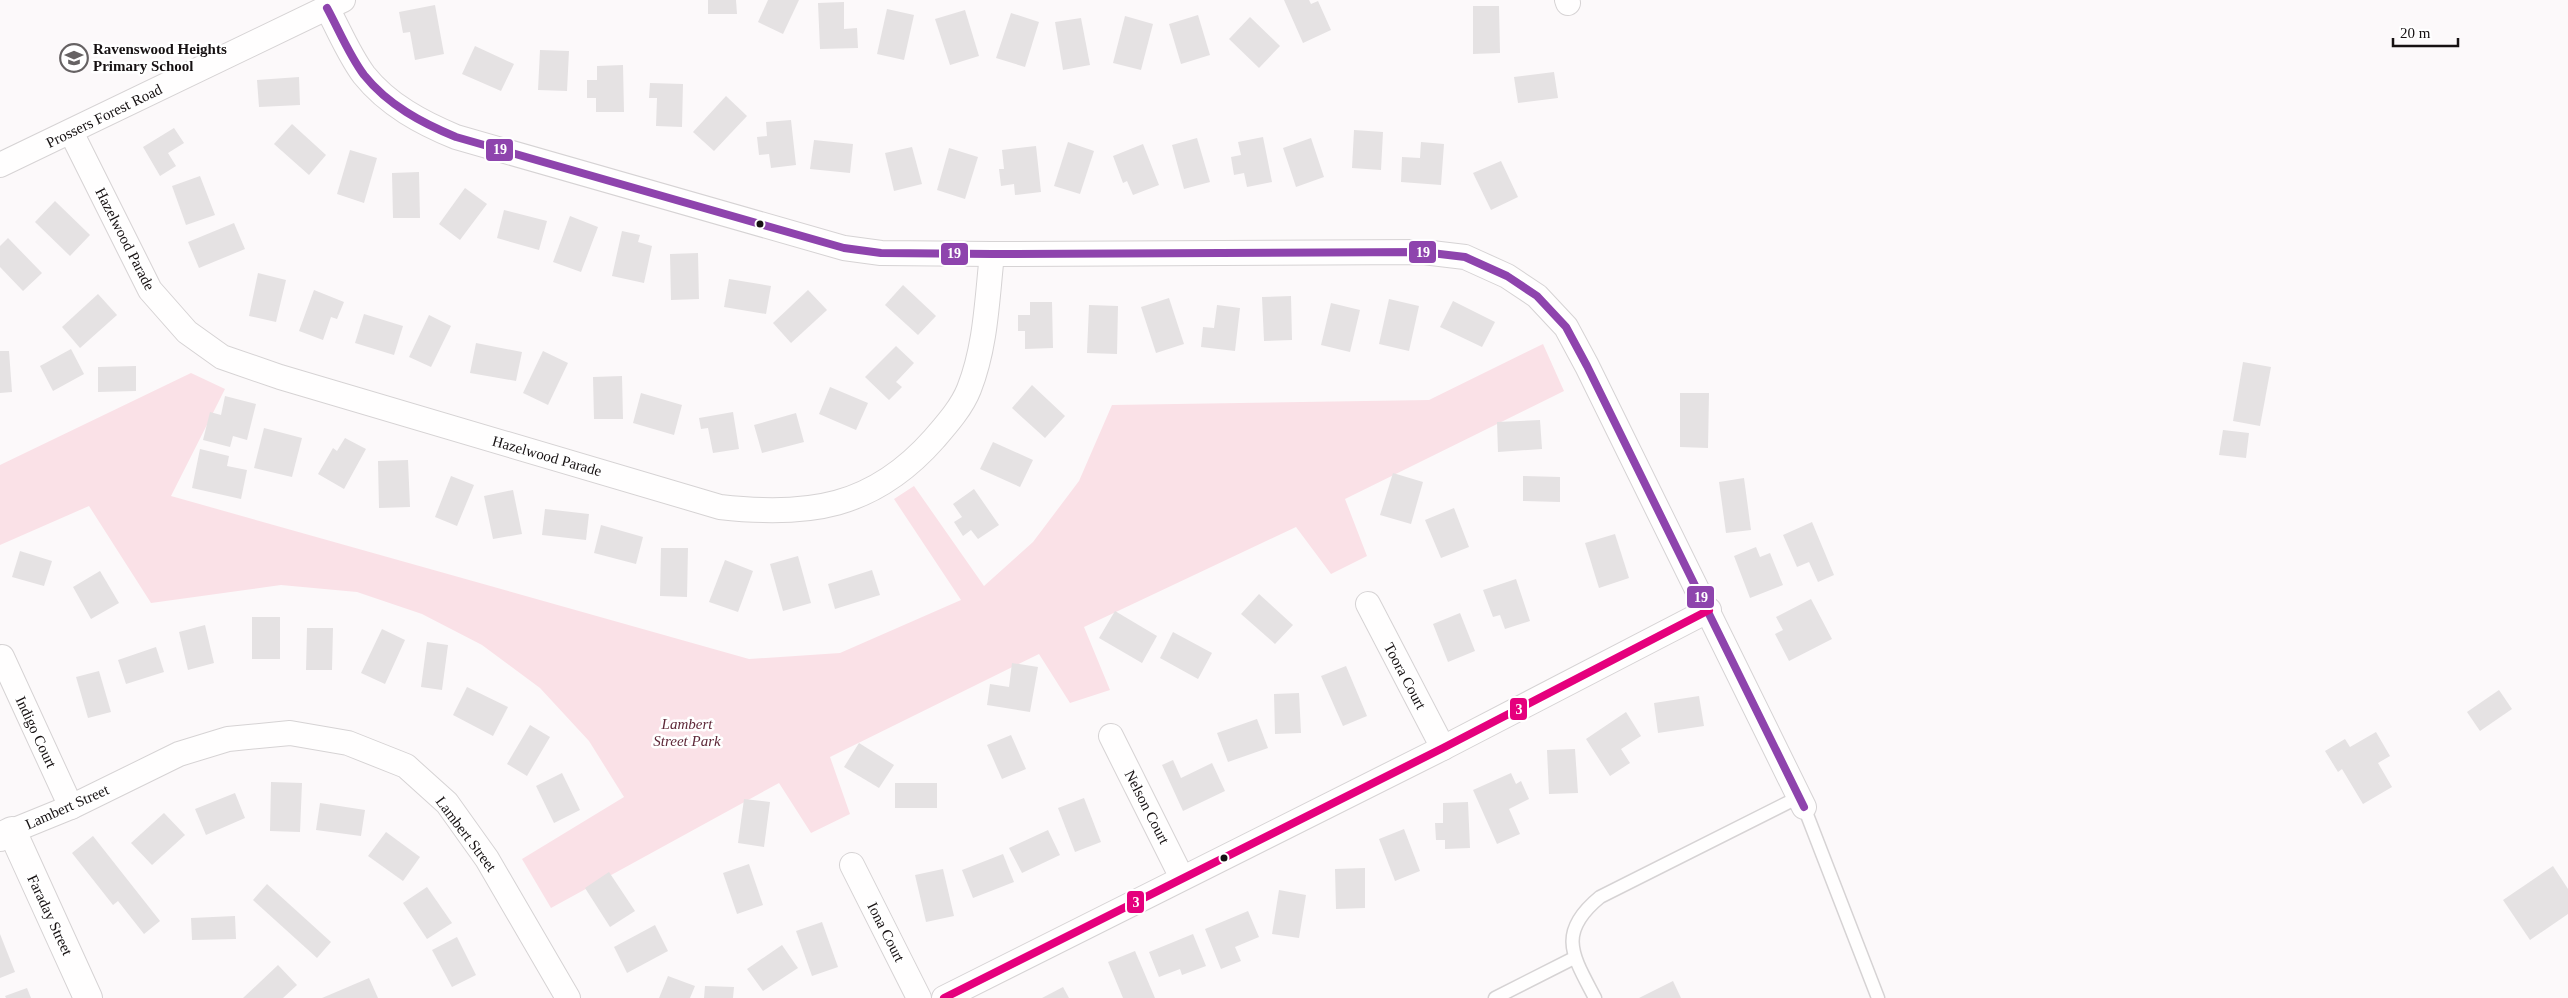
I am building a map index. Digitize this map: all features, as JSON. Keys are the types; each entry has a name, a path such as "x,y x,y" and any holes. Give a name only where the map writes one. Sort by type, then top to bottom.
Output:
{"street":[{"name":"Prossers Forest Road","path":"0,165 335,4"},
{"path":"335,4 364,75 408,114 456,137 844,248 881,253 992,254 1423,252 1465,257 1507,276 1537,296 1566,327 1709,610 1801,802"},
{"name":"Hazelwood Parade","path":"71,132 150,290 187,332 222,357 280,377 720,507 761,512 810,510 855,497 896,476 910,463 948,422 968,390 980,353 992,254"},
{"name":"Toora Court","path":"1368,604 1443,748"},
{"path":"944,998 1443,748 1709,610"},
{"name":"Indigo Court","path":"2,657 71,807"},
{"name":"Lambert Street","path":"6,834 71,807 179,754 228,738 290,733 348,742 406,766 447,803 487,859 568,998"},
{"name":"Nelson Court","path":"1112,736 1182,878"},
{"name":"Faraday Street","path":"6,834 88,998"},
{"name":"Iona Court","path":"852,865 919,998"}],"lane":[{"path":"1595,998 1574,958 1572,941 1576,924 1584,910 1600,897 1801,802 1878,998"},
{"path":"1495,998 1574,958"}],"green space":[{"name":"Lambert Street Park","path":"1543,344 1564,391 1345,499 1367,556 1331,574 1296,527 1084,627 1110,690 1070,703 1039,654 830,757 850,814 811,833 779,783 551,908 522,859 624,797 589,741 540,688 482,645 422,614 357,592 281,585 151,603 89,506 0,545 0,465 191,373 225,389 171,496 749,659 840,653 961,600 894,499 914,486 984,586 1033,542 1079,481 1112,405 1429,400"}],"building":[{"path":"708,0 736,0 737,14 708,14"},
{"path":"768,0 799,0 783,34 758,22"},
{"path":"1284,0 1309,0 1311,4 1318,1 1331,30 1303,43"},
{"path":"844,2 844,29 857,28 858,48 820,49 818,3"},
{"path":"435,5 444,54 415,60 410,32 403,33 399,12"},
{"path":"1473,6 1499,6 1500,53 1473,54"},
{"path":"887,9 914,15 904,60 877,54"},
{"path":"965,10 979,56 950,65 935,19"},
{"path":"1011,13 1039,22 1025,67 996,58"},
{"path":"1198,15 1210,55 1181,64 1169,24"},
{"path":"1125,16 1153,24 1141,70 1113,63"},
{"path":"1250,17 1280,46 1259,68 1229,39"},
{"path":"1081,18 1090,65 1063,70 1055,22"},
{"path":"475,46 514,64 501,91 462,74"},
{"path":"540,50 569,51 567,91 538,90"},
{"path":"623,65 624,112 596,112 596,98 587,98 587,80 597,80 597,66"},
{"path":"1554,72 1558,98 1518,103 1514,77"},
{"path":"299,77 300,105 259,107 257,80"},
{"path":"650,83 683,84 682,127 656,126 657,98 649,98"},
{"path":"726,96 747,116 714,151 693,132"},
{"path":"791,120 796,165 771,168 769,154 759,155 757,137 767,136 766,122"},
{"path":"292,124 326,155 309,175 274,144"},
{"path":"174,128 184,143 168,153 176,166 160,176 143,147"},
{"path":"1354,130 1383,132 1381,170 1352,168"},
{"path":"1263,137 1272,182 1247,187 1244,173 1234,175 1231,157 1241,155 1238,142"},
{"path":"1197,138 1210,182 1184,189 1172,145"},
{"path":"1311,138 1324,177 1296,187 1283,148"},
{"path":"814,140 853,144 850,173 810,169"},
{"path":"1068,142 1094,151 1080,194 1054,186"},
{"path":"1421,142 1444,144 1441,185 1401,182 1402,157 1420,158"},
{"path":"1143,144 1159,185 1133,195 1127,181 1123,183 1113,156"},
{"path":"1036,146 1041,192 1015,195 1014,184 1001,186 999,169 1004,169 1002,150"},
{"path":"912,147 922,184 894,191 885,153"},
{"path":"949,148 978,157 965,199 937,190"},
{"path":"350,150 377,158 364,203 337,194"},
{"path":"1501,161 1518,197 1491,210 1473,173"},
{"path":"419,172 420,218 393,218 392,173"},
{"path":"200,176 215,215 186,225 172,186"},
{"path":"465,188 487,204 460,240 439,224"},
{"path":"55,201 90,235 70,256 35,222"},
{"path":"504,210 547,221 539,250 497,238"},
{"path":"570,216 598,227 581,272 553,262"},
{"path":"234,223 245,249 199,268 188,242"},
{"path":"622,231 640,235 638,242 652,246 644,283 612,276"},
{"path":"8,238 42,273 23,291 0,267 0,246"},
{"path":"698,253 699,299 671,300 670,254"},
{"path":"258,273 286,280 276,322 249,316"},
{"path":"729,279 771,286 766,314 724,307"},
{"path":"903,285 936,316 918,335 885,305"},
{"path":"314,290 344,302 337,319 331,317 323,340 299,331"},
{"path":"808,290 827,310 791,343 773,323"},
{"path":"98,294 117,315 80,348 62,327"},
{"path":"1291,296 1292,340 1264,341 1262,297"},
{"path":"1169,298 1184,344 1156,353 1141,307"},
{"path":"1389,299 1419,306 1409,351 1379,344"},
{"path":"1453,301 1495,322 1482,347 1440,327"},
{"path":"1030,302 1052,302 1053,348 1025,349 1025,331 1018,331 1018,315 1030,315"},
{"path":"1331,303 1360,310 1350,352 1321,345"},
{"path":"1089,305 1118,306 1117,354 1087,353"},
{"path":"1217,305 1240,308 1235,351 1201,347 1203,327 1214,328"},
{"path":"364,314 403,326 394,355 355,343"},
{"path":"429,315 451,326 431,367 409,357"},
{"path":"476,343 522,352 516,381 470,373"},
{"path":"896,346 914,363 896,382 902,387 889,400 865,377"},
{"path":"71,349 84,374 53,391 40,366"},
{"path":"0,351 9,351 12,392 0,393"},
{"path":"543,351 568,363 548,405 523,393"},
{"path":"2243,362 2271,367 2260,426 2233,421"},
{"path":"136,366 136,391 98,392 98,367"},
{"path":"622,376 623,419 594,419 593,377"},
{"path":"1032,385 1065,416 1045,438 1012,408"},
{"path":"830,387 868,403 856,430 819,414"},
{"path":"641,393 682,405 674,435 633,423"},
{"path":"1680,393 1709,393 1708,448 1680,447"},
{"path":"225,396 256,404 247,440 233,436 230,447 203,440 210,412 221,415"},
{"path":"733,412 739,449 713,453 708,428 701,429 699,418"},
{"path":"796,413 804,442 762,453 754,425"},
{"path":"1540,420 1542,449 1498,452 1497,422"},
{"path":"264,428 302,438 292,477 254,468"},
{"path":"2223,430 2249,433 2246,458 2219,455"},
{"path":"345,438 366,449 344,489 318,474 333,448 337,451"},
{"path":"993,442 1033,460 1020,487 980,469"},
{"path":"200,449 229,456 227,466 247,470 241,499 192,488"},
{"path":"408,460 410,507 379,508 378,461"},
{"path":"1393,473 1423,482 1411,524 1380,515"},
{"path":"451,476 474,485 457,526 435,517"},
{"path":"1523,476 1560,477 1560,502 1523,501"},
{"path":"1744,478 1751,530 1726,533 1719,482"},
{"path":"974,489 999,525 978,539 971,530 963,536 954,522 962,517 953,504"},
{"path":"513,490 522,534 493,539 484,496"},
{"path":"1454,508 1469,547 1441,558 1425,520"},
{"path":"545,509 589,514 586,540 542,535"},
{"path":"1812,522 1834,575 1818,582 1809,562 1797,567 1783,535"},
{"path":"601,525 643,537 636,564 594,553"},
{"path":"1615,534 1629,578 1599,588 1585,543"},
{"path":"1756,547 1760,557 1770,553 1783,585 1750,598 1734,556"},
{"path":"661,548 688,548 687,597 660,596"},
{"path":"20,551 52,561 44,586 12,577"},
{"path":"798,556 811,603 783,611 770,564"},
{"path":"725,560 753,571 738,612 709,602"},
{"path":"872,570 880,595 835,609 828,584"},
{"path":"100,571 119,603 91,619 73,587"},
{"path":"1516,579 1530,621 1505,629 1500,615 1493,617 1483,590"},
{"path":"1259,594 1293,625 1275,644 1241,614"},
{"path":"1811,599 1832,639 1789,661 1775,634 1783,630 1776,617"},
{"path":"1115,611 1157,636 1142,663 1099,638"},
{"path":"1460,613 1475,651 1448,662 1433,624"},
{"path":"252,617 280,617 280,659 252,659"},
{"path":"205,625 214,663 188,670 179,632"},
{"path":"307,628 333,628 332,670 306,670"},
{"path":"382,629 405,640 385,684 361,673"},
{"path":"1173,632 1212,653 1198,679 1160,658"},
{"path":"427,642 448,645 442,690 421,687"},
{"path":"156,647 164,672 126,684 118,660"},
{"path":"1012,663 1038,667 1030,712 987,705 990,684 1009,687"},
{"path":"1346,666 1367,716 1343,726 1321,676"},
{"path":"99,671 111,712 88,718 76,677"},
{"path":"467,687 508,707 493,736 453,715"},
{"path":"2499,690 2512,709 2480,731 2467,712"},
{"path":"1299,693 1301,733 1275,734 1274,694"},
{"path":"1699,696 1704,726 1658,733 1654,703"},
{"path":"1626,712 1641,736 1621,749 1630,763 1610,776 1586,739"},
{"path":"1257,719 1268,748 1228,762 1217,733"},
{"path":"530,725 550,737 527,776 507,764"},
{"path":"2376,732 2390,756 2378,763 2392,787 2363,804 2342,769 2338,772 2325,751 2345,739 2350,747"},
{"path":"1011,735 1026,769 1002,779 987,745"},
{"path":"859,743 894,765 879,788 844,767"},
{"path":"1575,749 1578,793 1549,794 1547,750"},
{"path":"1173,760 1181,778 1212,763 1225,791 1183,811 1162,765"},
{"path":"562,773 580,810 554,823 536,786"},
{"path":"1511,773 1516,784 1521,781 1529,799 1509,809 1520,834 1497,844 1473,790"},
{"path":"271,782 302,783 300,832 270,831"},
{"path":"895,783 937,783 937,808 895,808"},
{"path":"235,793 245,818 206,835 195,809"},
{"path":"1084,798 1101,842 1075,852 1058,808"},
{"path":"744,799 770,802 764,847 738,843"},
{"path":"1468,802 1470,848 1445,849 1445,840 1436,840 1435,823 1443,823 1443,803"},
{"path":"320,803 365,810 361,836 316,830"},
{"path":"164,813 185,835 152,865 131,843"},
{"path":"1404,829 1420,871 1395,881 1379,839"},
{"path":"1048,830 1060,855 1022,873 1009,848"},
{"path":"386,832 420,857 403,881 368,856"},
{"path":"93,836 160,921 144,934 118,901 113,905 72,853"},
{"path":"1003,854 1014,882 973,898 962,870"},
{"path":"749,864 763,905 737,914 723,873"},
{"path":"2553,866 2568,889 2568,914 2530,940 2503,900"},
{"path":"1365,868 1365,908 1336,909 1335,869"},
{"path":"943,869 954,916 926,922 915,875"},
{"path":"609,872 635,911 610,927 585,888"},
{"path":"267,884 331,942 317,958 253,900"},
{"path":"427,887 452,923 427,939 403,903"},
{"path":"1279,890 1306,895 1299,938 1272,934"},
{"path":"1248,911 1259,937 1235,947 1241,961 1221,969 1205,929"},
{"path":"235,916 236,939 192,940 191,918"},
{"path":"822,922 838,967 812,976 796,931"},
{"path":"655,925 668,951 627,973 614,947"},
{"path":"0,934 15,972 0,978"},
{"path":"1193,934 1206,966 1182,975 1180,969 1159,977 1149,952"},
{"path":"457,937 476,975 452,987 432,950"},
{"path":"782,945 798,968 763,991 747,969"},
{"path":"1135,951 1155,998 1123,998 1108,962"},
{"path":"278,965 297,985 283,998 243,998"},
{"path":"668,976 695,986 690,998 659,998"},
{"path":"369,978 378,998 322,998"},
{"path":"1673,981 1681,998 1639,998"},
{"path":"705,986 734,987 733,998 704,998"},
{"path":"1063,987 1069,998 1042,998"},
{"path":"27,988 31,998 6,998 5,996"}],"transit line":[{"name":"19","path":"327,8 354,59 373,86 406,112 443,132 844,248 881,253 992,254 1423,252 1465,257 1507,276 1537,296 1566,327 1804,807"},
{"name":"3","path":"944,998 1443,748 1709,610"}],"place":[{"name":"Ravenswood Heights Primary School","path":"74,58"}]}
